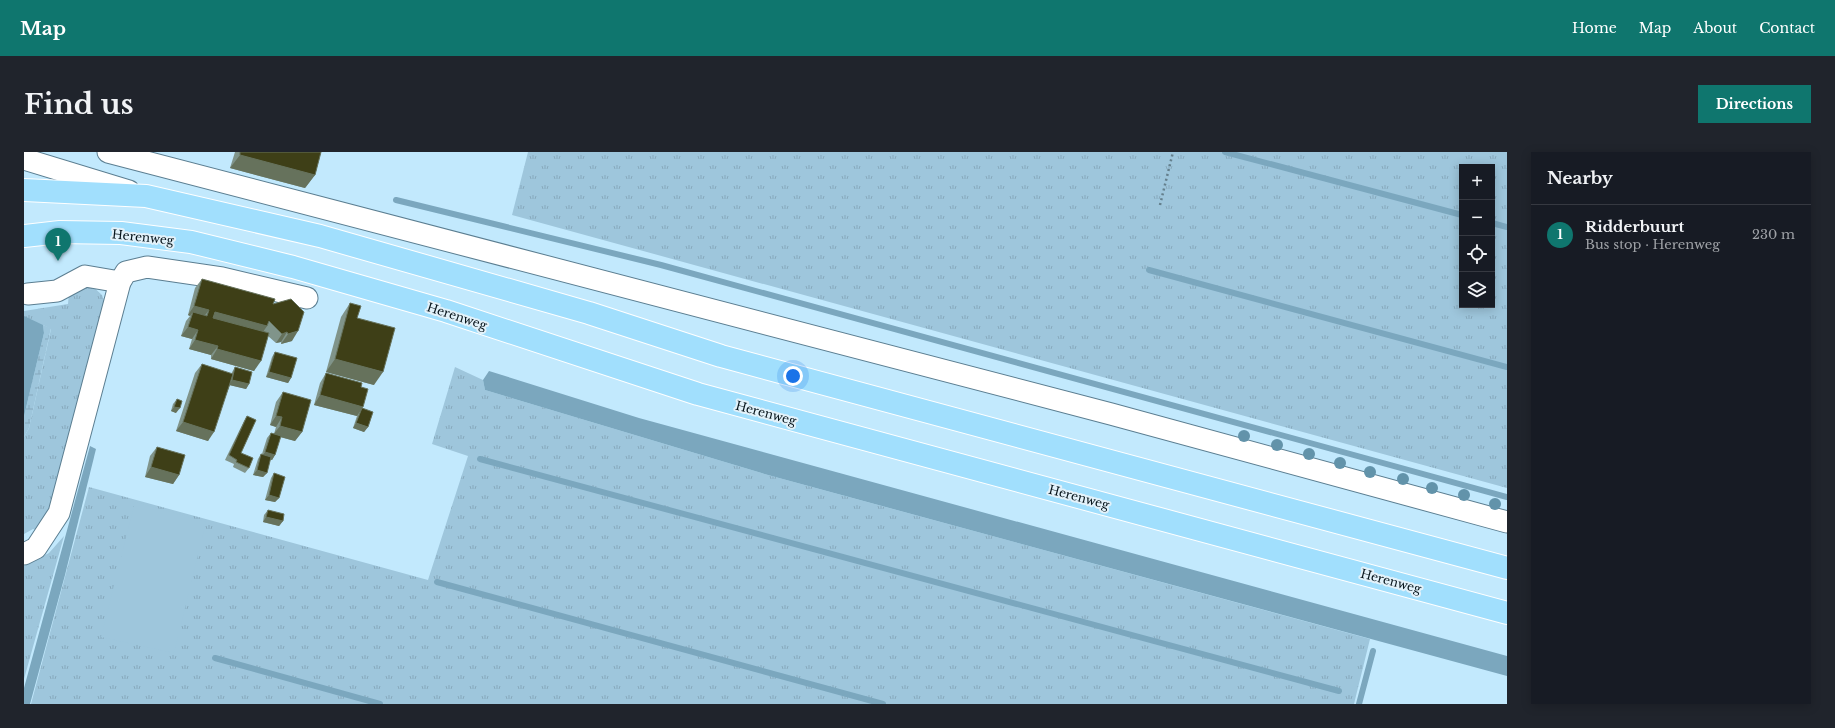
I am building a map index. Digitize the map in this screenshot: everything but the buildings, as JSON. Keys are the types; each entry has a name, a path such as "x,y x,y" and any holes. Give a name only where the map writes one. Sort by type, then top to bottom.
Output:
{"main road":[{"path":"24,190 146,196 327,238 589,313 721,356 1507,568"},
{"name":"Herenweg","path":"24,236 60,232 121,233 191,242 294,268 446,312 698,394 1507,613"}],"street":[{"path":"117,153 1103,412 1507,522"},
{"path":"24,159 146,196"},
{"path":"24,554 36,548 59,513 120,282 126,272 147,267 222,278 307,298"},
{"path":"28,294 56,291 85,276 120,282"}],"path":[{"path":"1160,205 1173,152"}],"green space":[{"path":"528,152 1507,152 1507,488 512,215"},
{"path":"90,284 102,295 106,306 65,475 39,531 33,529 24,534 24,437 29,428 51,329 43,325 24,416 24,311 68,304 69,292"},
{"path":"43,325 51,328 29,428 24,437 24,416 44,333"},
{"path":"455,367 483,380 485,390 768,475 1370,639 1354,704 31,704 89,487 428,580 468,456 432,444"},
{"path":"135,502 206,522 174,653 101,637"},
{"path":"64,536 24,679 24,566 49,553"}],"shaded area":[{"path":"24,316 43,325 44,333 24,416"},
{"path":"489,371 639,418 1507,656 1507,676 768,475 485,390 483,380"},
{"path":"90,446 96,449 65,575 30,704 24,704 24,688"}],"waterway":[{"path":"1225,152 1459,214"},
{"path":"396,200 661,265 1507,497"},
{"path":"1495,224 1507,227"},
{"path":"1149,270 1507,367"},
{"path":"480,459 1339,691"},
{"path":"437,582 883,704"},
{"path":"1359,704 1373,651"},
{"path":"215,658 380,704"}],"place":[{"name":"Ridderbuurt","path":"58,261"}]}
